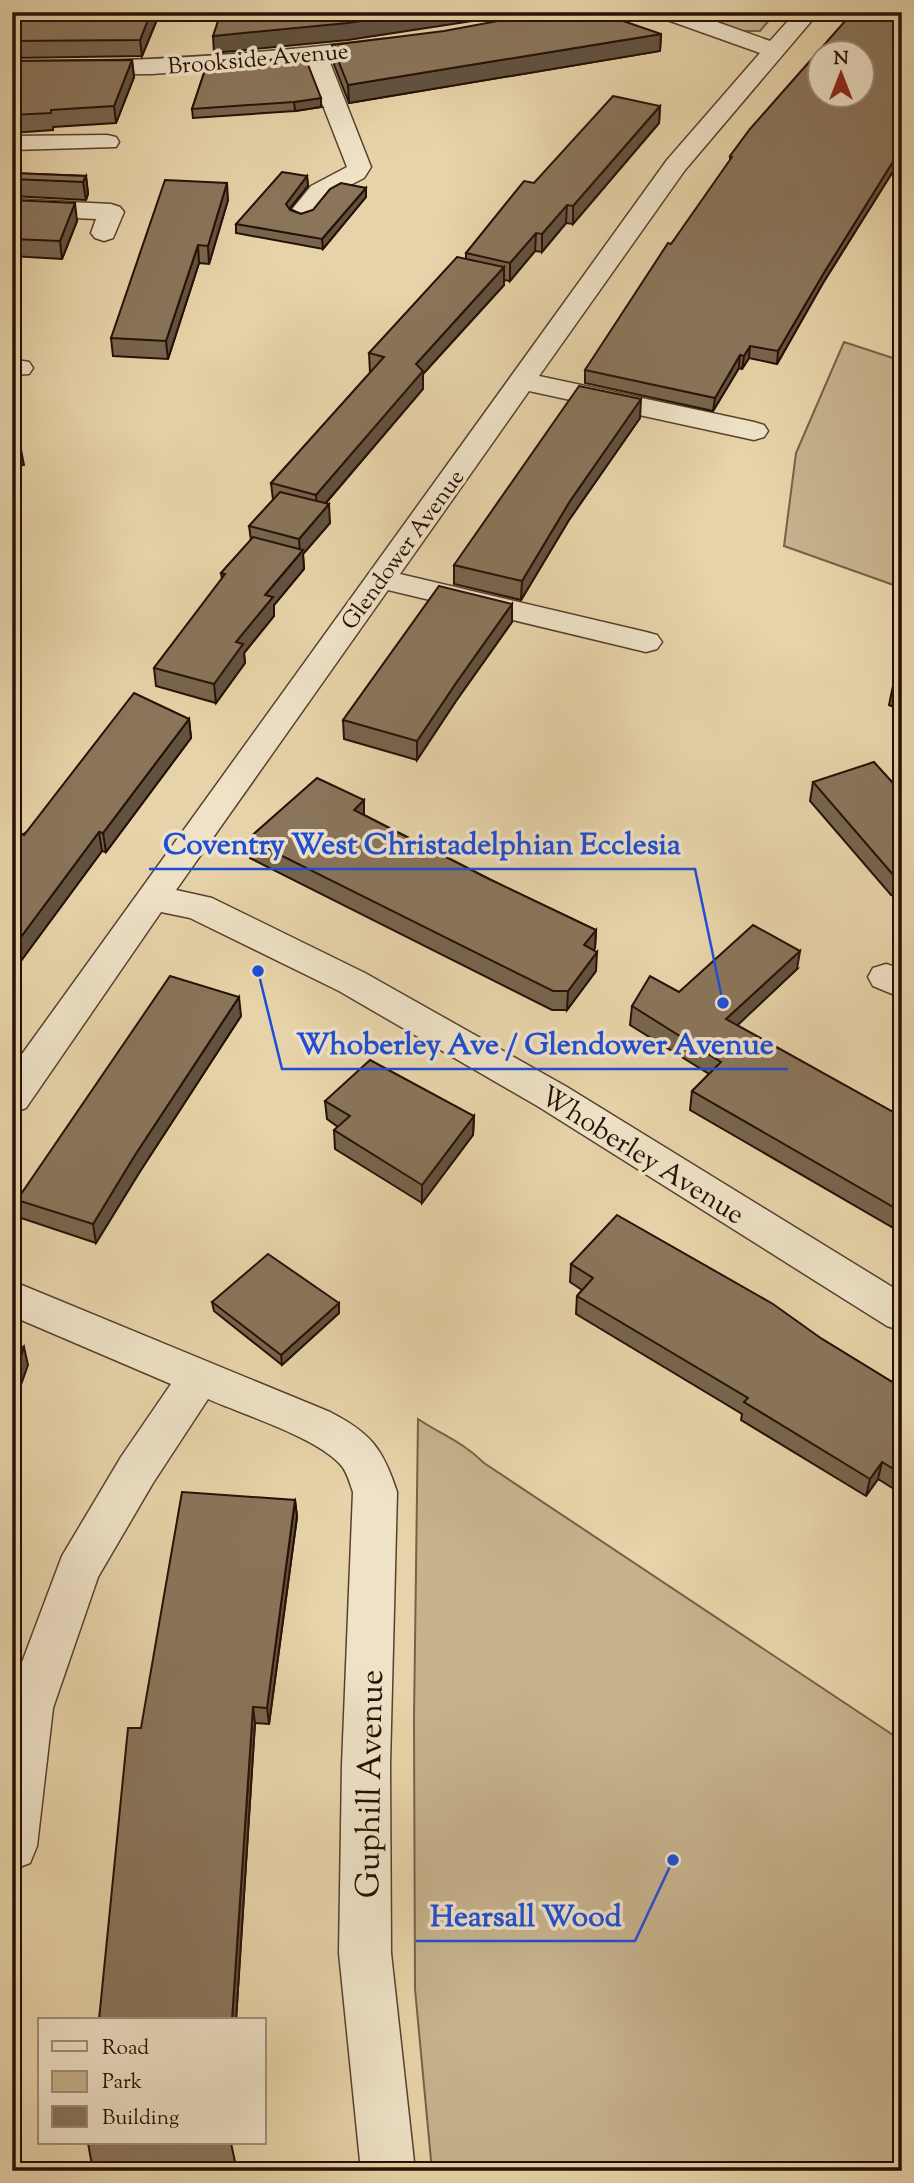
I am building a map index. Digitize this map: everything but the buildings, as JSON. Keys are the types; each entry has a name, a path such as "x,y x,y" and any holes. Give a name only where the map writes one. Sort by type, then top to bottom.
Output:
{"street":[{"path":"667,12 773,50"},
{"name":"Glendower Avenue","path":"12,1098 676,165 808,12"},
{"name":"Brookside Avenue","path":"12,68 132,67 315,54 408,43"},
{"path":"302,213 320,191 355,173 359,167 315,54"},
{"path":"12,143 107,142"},
{"path":"12,207 111,212 104,233"},
{"path":"522,381 754,431"},
{"path":"380,579 646,642"},
{"name":"Whoberley Avenue","path":"152,898 199,907 352,982 553,1097 902,1314"},
{"path":"12,1297 200,1376 137,1470 78,1570 29,1708 12,1846"},
{"name":"Guphill Avenue","path":"200,1376 315,1425 351,1444 367,1465 375,1492 366,1766 365,1953 388,2171"}],"green space":[{"path":"687,12 776,12 760,31 736,31"},
{"path":"844,342 902,361 902,588 784,546 796,453"},
{"path":"418,1419 460,1444 484,1463 902,1741 902,2171 432,2171 415,1989 414,1719"}],"place":[{"name":"Whoberley Ave / Glendower Avenue","path":"258,971"},
{"name":"Coventry West Christadelphian Ecclesia","path":"723,1003"},
{"name":"Hearsall Wood","path":"673,1860"}]}
